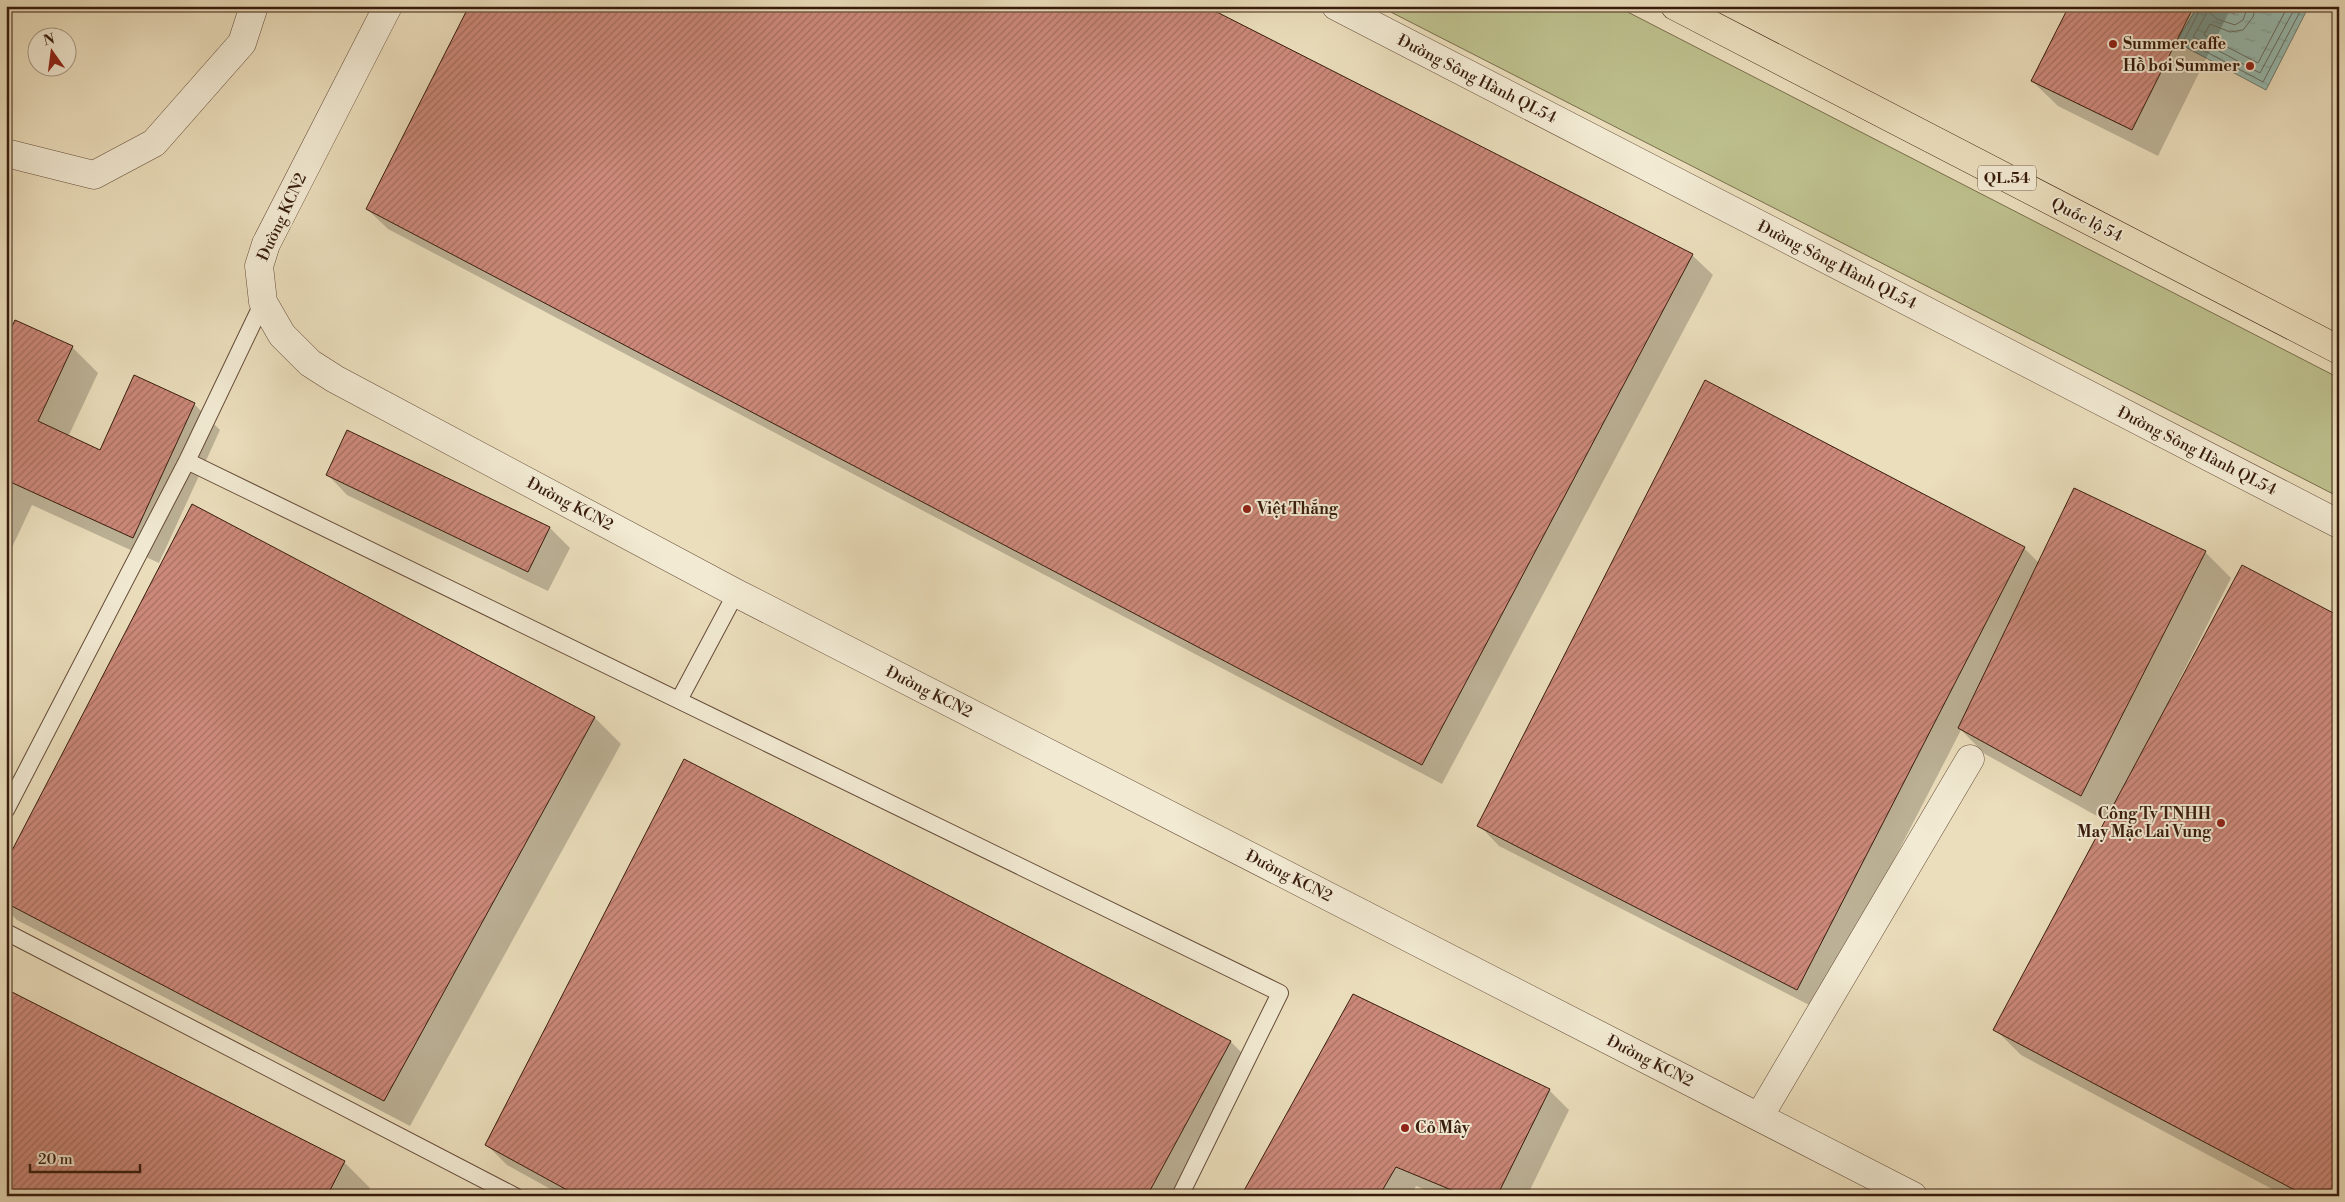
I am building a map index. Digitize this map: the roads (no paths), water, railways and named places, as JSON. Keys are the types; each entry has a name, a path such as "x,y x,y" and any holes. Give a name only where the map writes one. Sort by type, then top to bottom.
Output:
{"highway":[{"name":"Quốc lộ 54","path":"1675,6 2339,350"}],"street":[{"path":"6,153 94,175 154,143 242,43 254,6"},
{"name":"Đường KCN2","path":"388,6 266,244 259,266 263,302 282,335 310,364 736,593 1913,1196"},
{"name":"Đường Sông Hành QL54","path":"1336,6 2339,524"},
{"path":"1758,1117 1970,759"}],"lane":[{"path":"6,810 187,461 263,302"},
{"path":"187,461 1280,993 1180,1196"},
{"path":"679,700 736,593"},
{"path":"6,932 515,1196"}],"water":[{"name":"Hồ bơi Summer","path":"2198,6 2217,6 2234,14 2238,6 2309,6 2266,90 2176,42"}],"place":[{"name":"Summer caffe","path":"2113,44"},
{"name":"Hồ bơi Summer","path":"2250,66"},
{"name":"Việt Thắng","path":"1247,509"},
{"name":"Công Ty TNHH May Mặc Lai Vung","path":"2221,823"},
{"name":"Cỏ Mây","path":"1405,1128"}]}
